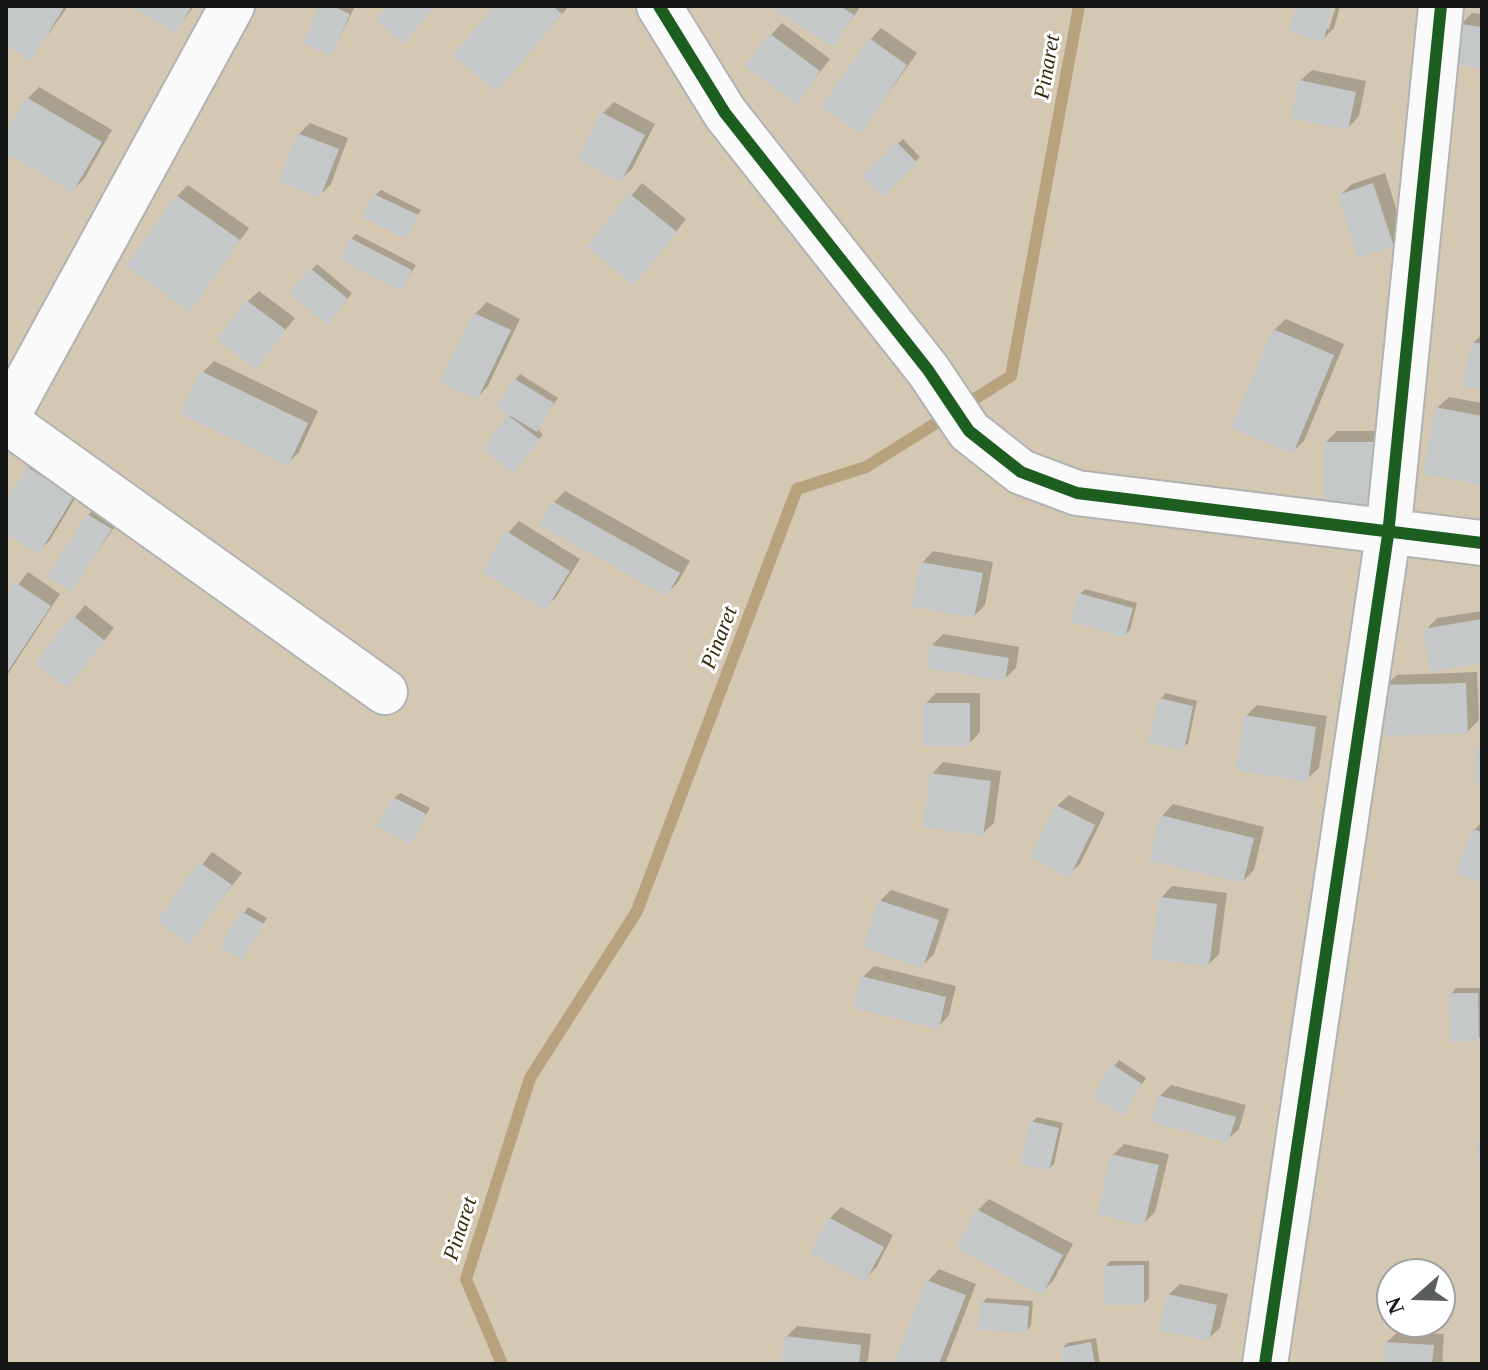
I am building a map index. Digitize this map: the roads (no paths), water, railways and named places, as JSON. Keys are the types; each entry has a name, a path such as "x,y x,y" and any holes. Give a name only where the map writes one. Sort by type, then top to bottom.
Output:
{"street":[{"path":"232,6 6,420 385,692"},
{"path":"659,6 725,113 928,370 969,431 1021,472 1077,493 1388,535 1482,543"},
{"path":"1265,1364 1388,535 1441,6"}],"waterway":[{"name":"Pinaret","path":"502,1364 466,1279 530,1078 637,911 797,489 866,467 1011,376 1079,6"}]}
